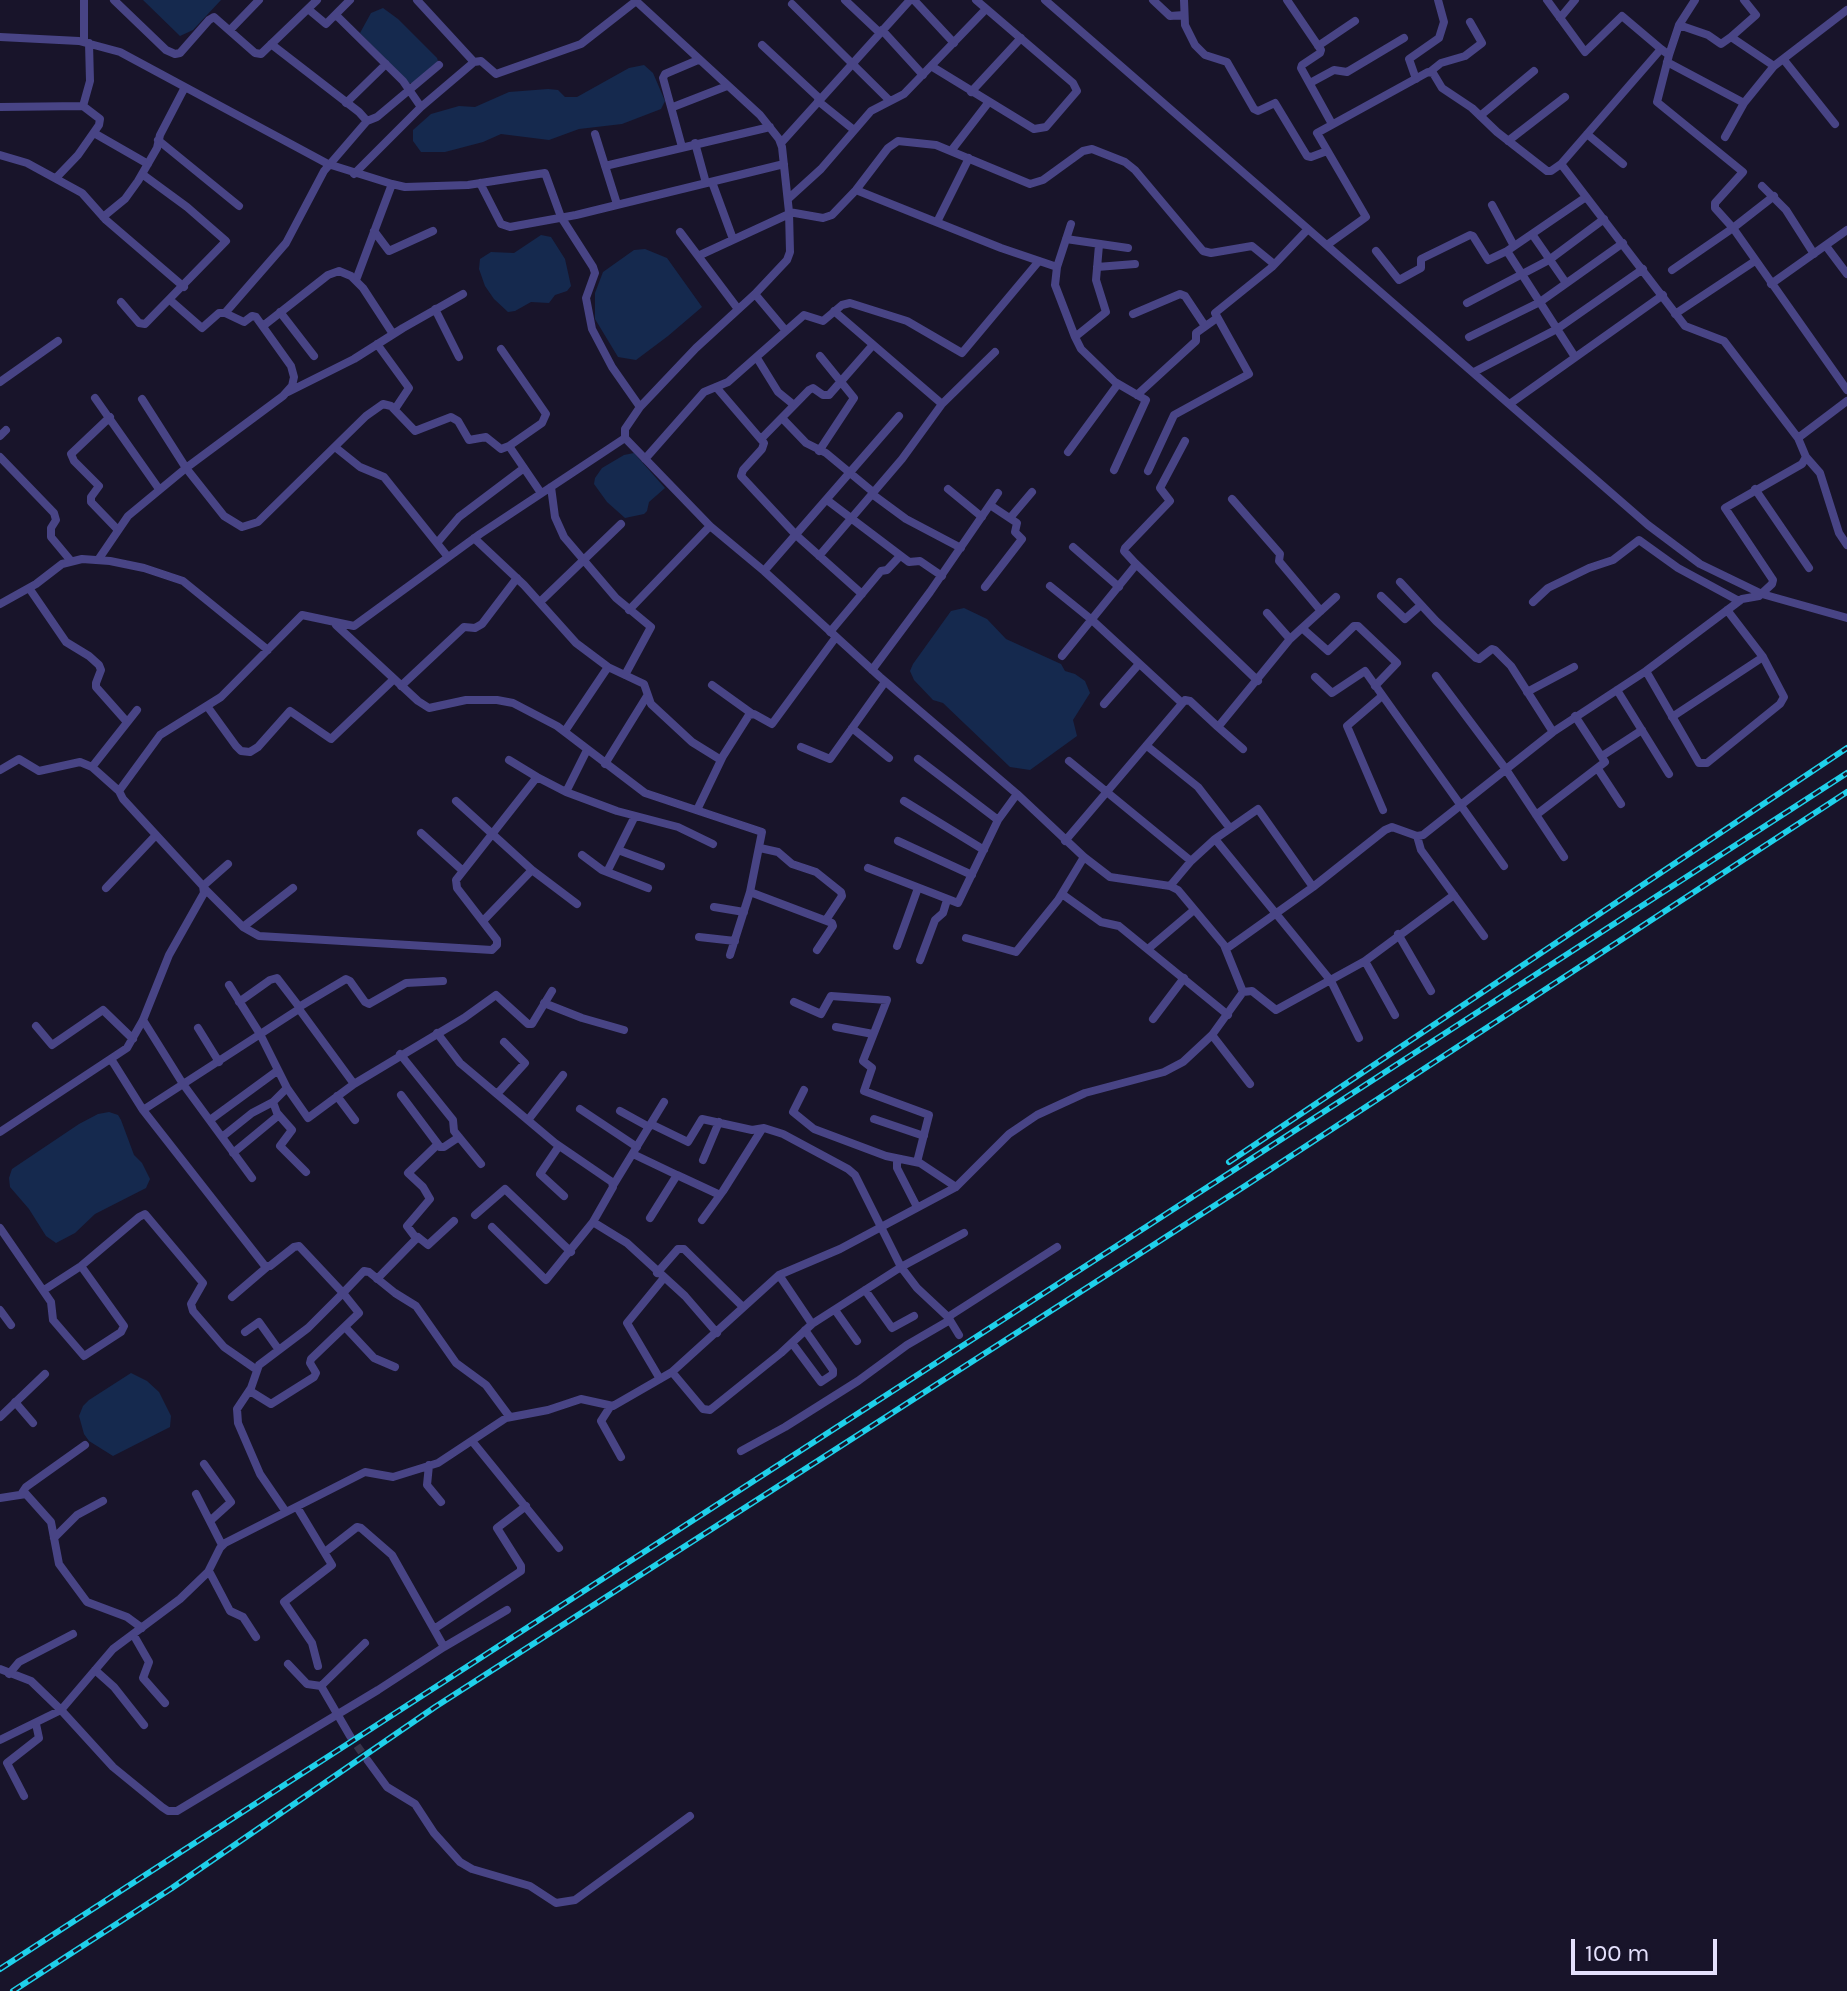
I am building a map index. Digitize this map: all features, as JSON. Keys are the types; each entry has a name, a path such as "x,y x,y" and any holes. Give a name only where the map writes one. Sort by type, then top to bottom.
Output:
{"street":[{"path":"83,106 90,81 84,0"},
{"path":"114,0 171,54 180,53 212,18 218,19 258,54 317,0"},
{"path":"230,30 259,0"},
{"path":"308,9 324,24 350,0"},
{"path":"417,0 474,62"},
{"path":"354,174 421,107 474,62 481,61 496,74 581,44 636,0 770,127 781,143 788,199 789,255 755,294 696,348 640,407 625,429 625,438 710,526 885,682 1017,794 1084,857 1110,877 1170,886 1178,890 1226,949 1243,992"},
{"path":"845,0 923,75"},
{"path":"931,66 988,103 1039,130 1046,127 1077,91 1073,83 976,0"},
{"path":"1045,0 1648,525 1697,563 1762,594 1847,618"},
{"path":"1153,0 1170,16 1184,15"},
{"path":"1184,0 1184,15 1195,45 1205,55 1227,62 1256,111 1275,103 1307,156 1327,151"},
{"path":"1287,0 1321,52 1301,66 1332,124"},
{"path":"1416,79 1409,59 1439,38 1444,22 1438,0"},
{"path":"1547,0 1587,52 1622,16 1666,55 1744,103"},
{"path":"1560,18 1575,0"},
{"path":"1695,0 1679,25 1666,55 1657,102 1743,172 1714,205 1847,390"},
{"path":"1679,25 1708,35 1721,44 1756,15 1744,0"},
{"path":"781,143 909,1 954,43"},
{"path":"792,4 890,101"},
{"path":"788,199 821,169 871,111 904,94 986,9"},
{"path":"1725,137 1744,103 1774,66 1847,10"},
{"path":"336,15 386,64 421,107"},
{"path":"1318,46 1355,21"},
{"path":"1327,245 1366,217 1317,133 1441,63 1463,58 1482,43 1470,22"},
{"path":"0,37 87,42 120,52 328,164 392,184 405,187 480,183 543,172 561,217 595,273 586,298 595,338 640,407"},
{"path":"1731,37 1774,66"},
{"path":"971,92 1021,38"},
{"path":"1310,83 1334,70 1347,72 1404,38"},
{"path":"271,44 367,121"},
{"path":"762,45 854,130"},
{"path":"1431,71 1442,88 1549,172 1561,164 1666,55"},
{"path":"682,147 663,76 698,60"},
{"path":"1784,60 1835,124"},
{"path":"346,103 386,64"},
{"path":"225,313 286,243 328,164 367,121 377,117 439,65"},
{"path":"1480,116 1534,71"},
{"path":"673,107 727,86"},
{"path":"103,217 125,199 142,174 185,87"},
{"path":"1508,141 1565,97"},
{"path":"951,151 988,103"},
{"path":"0,107 83,106 100,119 78,155 56,178"},
{"path":"605,166 770,127"},
{"path":"94,133 148,164"},
{"path":"595,134 617,204"},
{"path":"1587,134 1623,164"},
{"path":"158,140 239,206"},
{"path":"698,256 789,213 828,218 856,190 888,148 898,141 936,145 1030,184 1043,180 1083,151 1100,150 1135,170 1203,251 1211,253 1252,246 1274,264"},
{"path":"695,143 733,239"},
{"path":"0,155 27,163 90,200 103,217 184,287"},
{"path":"937,222 969,158"},
{"path":"480,183 504,227 561,217 784,164"},
{"path":"1561,164 1685,326 1724,341 1798,438 1806,457 1820,473 1839,533 1847,545"},
{"path":"121,302 143,325 224,246 226,239 142,174"},
{"path":"356,280 392,184"},
{"path":"1762,186 1786,210 1814,254"},
{"path":"856,190 1057,267"},
{"path":"1672,270 1774,196"},
{"path":"1376,251 1400,280 1421,268 1421,259 1470,235 1488,260 1586,197"},
{"path":"1492,205 1523,274 1575,357"},
{"path":"1467,303 1549,260 1604,219"},
{"path":"1071,224 1057,267 1056,289 1075,337 1081,349 1118,384 1146,402 1114,470"},
{"path":"1148,471 1174,415 1249,374 1215,312 1274,264 1308,229"},
{"path":"1771,284 1847,230"},
{"path":"374,231 389,251 433,231"},
{"path":"680,232 738,309"},
{"path":"1532,234 1566,283"},
{"path":"1066,239 1128,248"},
{"path":"1469,337 1540,302 1623,243"},
{"path":"1075,337 1106,312 1096,280 1099,245"},
{"path":"1826,246 1847,274"},
{"path":"645,459 704,392 724,384 806,313 820,321 842,305 850,303 907,321 962,353 1039,261"},
{"path":"1675,314 1755,261"},
{"path":"1097,267 1135,264"},
{"path":"1474,372 1557,329 1643,269"},
{"path":"263,326 334,272 343,271 356,280 393,334"},
{"path":"287,392 314,381 463,294"},
{"path":"755,294 786,331"},
{"path":"1133,314 1180,294 1185,296 1205,326"},
{"path":"1511,403 1663,295"},
{"path":"98,560 128,516 292,386 293,371 253,316 242,322 219,313 200,328 170,300"},
{"path":"435,309 459,357"},
{"path":"834,311 942,404"},
{"path":"280,312 314,356"},
{"path":"1137,395 1196,341 1196,333 1217,318"},
{"path":"0,382 58,341"},
{"path":"377,344 409,388 395,409"},
{"path":"761,439 812,388 825,396 829,395 872,346"},
{"path":"142,399 186,468 224,516 242,527 258,522 376,408 386,404 395,409 415,431 451,417 458,421 469,440 486,437 501,449 509,446 546,417 501,349"},
{"path":"819,556 942,404 995,352"},
{"path":"819,451 854,398 820,356"},
{"path":"757,358 778,392 794,405"},
{"path":"1068,452 1118,384"},
{"path":"716,387 764,446 741,476 796,535 862,594"},
{"path":"95,398 159,489"},
{"path":"1798,438 1847,401"},
{"path":"764,571 899,416"},
{"path":"110,417 71,454 99,486 91,502 117,529"},
{"path":"782,418 806,443 850,472 906,519 961,548"},
{"path":"119,791 163,731 221,697 302,615 354,626 474,538 625,438"},
{"path":"1185,441 1160,488 1170,501 1124,551 1258,681"},
{"path":"509,446 541,493"},
{"path":"335,447 360,467 384,477 448,557"},
{"path":"0,457 54,513 56,520 51,528 51,537 71,561"},
{"path":"1226,949 1313,887 1389,827 1423,835 1575,716 1646,671 1739,601 1762,594 1773,580 1725,508 1802,464 1806,457"},
{"path":"437,543 459,517 524,468"},
{"path":"551,487 553,512 560,530 629,610 651,627 625,675"},
{"path":"948,489 982,517"},
{"path":"1755,489 1809,568"},
{"path":"1010,518 1032,492"},
{"path":"872,670 942,576 998,493"},
{"path":"1232,499 1280,554 1279,561 1321,611"},
{"path":"827,500 900,556 911,563 920,561 942,576"},
{"path":"985,587 1022,541 1015,532 1018,524 990,505"},
{"path":"540,602 621,524"},
{"path":"629,610 710,526"},
{"path":"474,538 517,578 576,643 608,667 644,684 651,704 688,738 721,760"},
{"path":"1533,602 1548,588 1613,560 1639,540 1678,568 1739,601"},
{"path":"1073,547 1119,587"},
{"path":"712,685 772,724 862,594 881,571 887,570 900,556"},
{"path":"0,604 62,564 98,560 144,568 183,581 268,650"},
{"path":"1062,656 1135,563"},
{"path":"207,706 241,751 250,752 258,747 290,711 331,739 464,627 475,628 482,624 517,578"},
{"path":"1400,582 1478,659 1493,649 1511,666 1553,732"},
{"path":"1050,586 1092,620 1182,703"},
{"path":"29,588 66,642 99,665 101,670 96,687 127,722"},
{"path":"1381,596 1405,619 1421,605"},
{"path":"1218,727 1290,639 1336,597"},
{"path":"1646,671 1699,763 1707,763 1783,701 1782,693 1763,657 1727,610"},
{"path":"1267,613 1290,639"},
{"path":"332,621 429,708 466,700 497,700 528,709 565,731 645,793 762,832 750,892 730,955"},
{"path":"1302,628 1329,651 1354,626 1358,626 1397,663 1375,686"},
{"path":"1672,717 1763,657"},
{"path":"1104,704 1139,664"},
{"path":"565,731 608,667"},
{"path":"1527,692 1574,667"},
{"path":"1315,677 1332,693 1363,671 1504,866"},
{"path":"1436,676 1505,768 1564,857"},
{"path":"801,747 830,759 885,682"},
{"path":"1617,690 1669,774"},
{"path":"605,764 647,696"},
{"path":"1382,696 1347,726 1383,810"},
{"path":"1065,841 1108,794 1182,703 1190,701 1243,749"},
{"path":"92,767 137,710"},
{"path":"697,810 721,760 751,713"},
{"path":"1536,815 1605,762 1575,716"},
{"path":"852,728 889,758"},
{"path":"1602,756 1642,730"},
{"path":"1147,746 1198,787 1229,827"},
{"path":"566,792 587,750"},
{"path":"0,770 19,759 39,771 73,762 92,767 119,791 204,888 254,935 492,950 497,940 455,884 537,777"},
{"path":"918,759 998,820"},
{"path":"509,760 566,792 678,827 713,844"},
{"path":"1069,761 1191,861"},
{"path":"1598,769 1621,804"},
{"path":"868,868 959,902 998,820 1017,794"},
{"path":"456,801 532,870 577,904"},
{"path":"904,801 984,850"},
{"path":"1170,886 1215,839 1258,809 1313,887"},
{"path":"607,872 635,816"},
{"path":"421,833 463,871"},
{"path":"106,888 156,835"},
{"path":"1417,836 1421,850 1484,936"},
{"path":"1215,839 1331,981 1359,1038"},
{"path":"898,841 972,875"},
{"path":"760,848 778,852 792,864 816,872 841,892 842,896 826,920"},
{"path":"618,850 661,866"},
{"path":"582,855 607,872 648,888"},
{"path":"966,938 1016,952 1062,894 1084,857"},
{"path":"0,1132 127,1048 204,888 228,864"},
{"path":"483,921 532,870"},
{"path":"243,927 293,888"},
{"path":"897,946 918,888"},
{"path":"750,892 826,920 833,926 817,950"},
{"path":"1062,894 1101,922 1116,924 1228,1015"},
{"path":"1243,992 1254,992 1274,1011 1365,961 1454,895"},
{"path":"920,960 935,920 943,913 947,900"},
{"path":"714,907 744,912"},
{"path":"1148,949 1194,910"},
{"path":"1398,934 1431,991"},
{"path":"699,937 735,941"},
{"path":"1365,961 1395,1015"},
{"path":"239,1002 277,978 354,1084"},
{"path":"1153,1019 1184,978"},
{"path":"143,1110 346,979 369,1004 406,983 443,981"},
{"path":"229,985 260,1034 287,1088 308,1118 354,1084 496,995 530,1024 552,991"},
{"path":"621,1457 602,1424 601,1419 610,1407 672,1372 779,1275 840,1249 956,1187 1009,1134 1037,1115 1085,1093 1164,1072 1183,1062 1212,1035 1243,992"},
{"path":"794,1002 821,1014 831,996 885,1000 887,1003 863,1061 872,1068 864,1091 927,1113 929,1118 917,1162"},
{"path":"544,1003 624,1030"},
{"path":"36,1026 52,1045 103,1010 133,1039"},
{"path":"143,1020 183,1084 252,1178"},
{"path":"836,1027 873,1034"},
{"path":"198,1028 219,1062"},
{"path":"437,1033 460,1063 559,1146 614,1184"},
{"path":"1212,1035 1250,1084"},
{"path":"497,1094 525,1063 504,1042"},
{"path":"400,1054 453,1120 454,1131 481,1164"},
{"path":"111,1059 143,1110 267,1267"},
{"path":"210,1120 277,1071"},
{"path":"528,1120 563,1075"},
{"path":"222,1137 252,1113 273,1102 287,1088"},
{"path":"804,1090 793,1112 810,1126 871,1152 917,1162 956,1187"},
{"path":"401,1095 437,1145 442,1148 459,1137"},
{"path":"337,1096 355,1120"},
{"path":"273,1102 292,1130 280,1146 306,1172"},
{"path":"492,1227 546,1280 593,1222 664,1102"},
{"path":"580,1109 635,1151 720,1195"},
{"path":"620,1111 688,1142 701,1120 752,1130 762,1128 783,1134 852,1172 901,1267 917,1288 949,1319 959,1335"},
{"path":"233,1153 279,1115"},
{"path":"874,1119 924,1136"},
{"path":"703,1160 719,1122"},
{"path":"702,1220 762,1128"},
{"path":"416,1238 407,1226 430,1199 423,1187 408,1173 437,1145"},
{"path":"559,1146 540,1174 564,1196"},
{"path":"897,1159 897,1168 917,1207"},
{"path":"650,1218 677,1175"},
{"path":"475,1215 505,1189 571,1252"},
{"path":"44,1290 81,1266 145,1214 203,1283 191,1304 193,1311 224,1347 257,1370"},
{"path":"377,1279 416,1238 419,1236 428,1245 454,1221"},
{"path":"593,1222 627,1243 685,1296 717,1333"},
{"path":"1,1232 44,1290 52,1305 53,1320 80,1354 89,1355 121,1332 124,1326 81,1266"},
{"path":"672,1372 706,1411 809,1327 901,1267 964,1233"},
{"path":"232,1297 267,1267 299,1246 359,1313 311,1359 316,1373 314,1377 271,1404 250,1391"},
{"path":"741,1451 858,1381 907,1345 1057,1247"},
{"path":"660,1379 627,1323 678,1249 684,1249 743,1307"},
{"path":"286,1512 260,1474 238,1423 237,1409 250,1391 259,1365 308,1328 366,1270 416,1306 452,1359 486,1385 509,1416"},
{"path":"779,1275 833,1374 821,1382 792,1343"},
{"path":"865,1290 892,1328 914,1316"},
{"path":"0,1310 11,1325"},
{"path":"835,1310 857,1341"},
{"path":"245,1332 259,1322 279,1350"},
{"path":"345,1327 374,1358 395,1367"},
{"path":"0,1417 45,1374"},
{"path":"0,1740 61,1710 113,1649 180,1599 209,1571 222,1545 368,1471 393,1477 441,1461 509,1416 548,1410 581,1399 610,1407"},
{"path":"15,1402 33,1423"},
{"path":"472,1441 559,1548"},
{"path":"0,1498 22,1493 85,1445"},
{"path":"204,1464 231,1502 210,1521"},
{"path":"429,1465 427,1485 441,1502"},
{"path":"22,1493 49,1520 61,1567 87,1602 127,1617 142,1628"},
{"path":"196,1494 222,1545"},
{"path":"54,1538 77,1515 103,1501"},
{"path":"434,1629 521,1571 521,1566 497,1528 526,1506"},
{"path":"297,1507 331,1562 330,1567 284,1602 312,1643 318,1666"},
{"path":"325,1552 357,1527 361,1528 392,1555 444,1647"},
{"path":"209,1571 228,1609 243,1617 256,1637"},
{"path":"0,1669 31,1681 113,1767 162,1807 173,1812 507,1610"},
{"path":"9,1674 19,1662 73,1634"},
{"path":"133,1634 149,1662 144,1680 165,1703"},
{"path":"321,1686 365,1643"},
{"path":"288,1664 307,1684 321,1686"},
{"path":"95,1670 114,1687 144,1725"},
{"path":"321,1686 350,1736"},
{"path":"24,1796 7,1763 39,1738 36,1724"},
{"path":"368,1761 387,1787 415,1804 434,1833 460,1862 472,1869 530,1886 556,1903 575,1900 690,1816"}],"water":[{"path":"143,0 221,0 193,30 180,36"},
{"path":"383,8 437,58 438,61 414,83 409,83 360,33 371,13"},
{"path":"644,65 653,73 665,101 661,109 622,124 579,129 549,140 501,134 445,152 421,152 413,141 413,130 431,114 459,106 475,107 509,92 548,89 558,90 565,97 577,97 629,68"},
{"path":"541,235 551,237 565,259 571,286 555,295 549,303 531,302 508,312 485,286 479,269 480,259 491,252 514,253"},
{"path":"645,249 667,258 702,307 636,360 618,357 595,319 595,293 603,272 634,250"},
{"path":"634,453 665,488 649,502 644,514 625,518 607,502 594,484 602,468 624,455"},
{"path":"964,608 987,619 1006,639 1061,664 1065,671 1085,681 1090,693 1073,720 1077,736 1030,770 1010,767 943,703 933,700 914,680 910,671 951,611"},
{"path":"109,1112 118,1115 134,1155 150,1179 146,1188 95,1214 75,1233 56,1243 46,1236 10,1187 12,1169 79,1124"},
{"path":"131,1373 159,1392 171,1416 170,1427 113,1456 89,1441 79,1416 89,1400"}],"tunnel":[{"path":"350,1736 368,1761"}],"railway":[{"path":"1229,1162 1847,748"},
{"path":"0,1969 1847,773"},
{"path":"13,1991 172,1888 435,1707 1245,1186 1847,792"}]}
